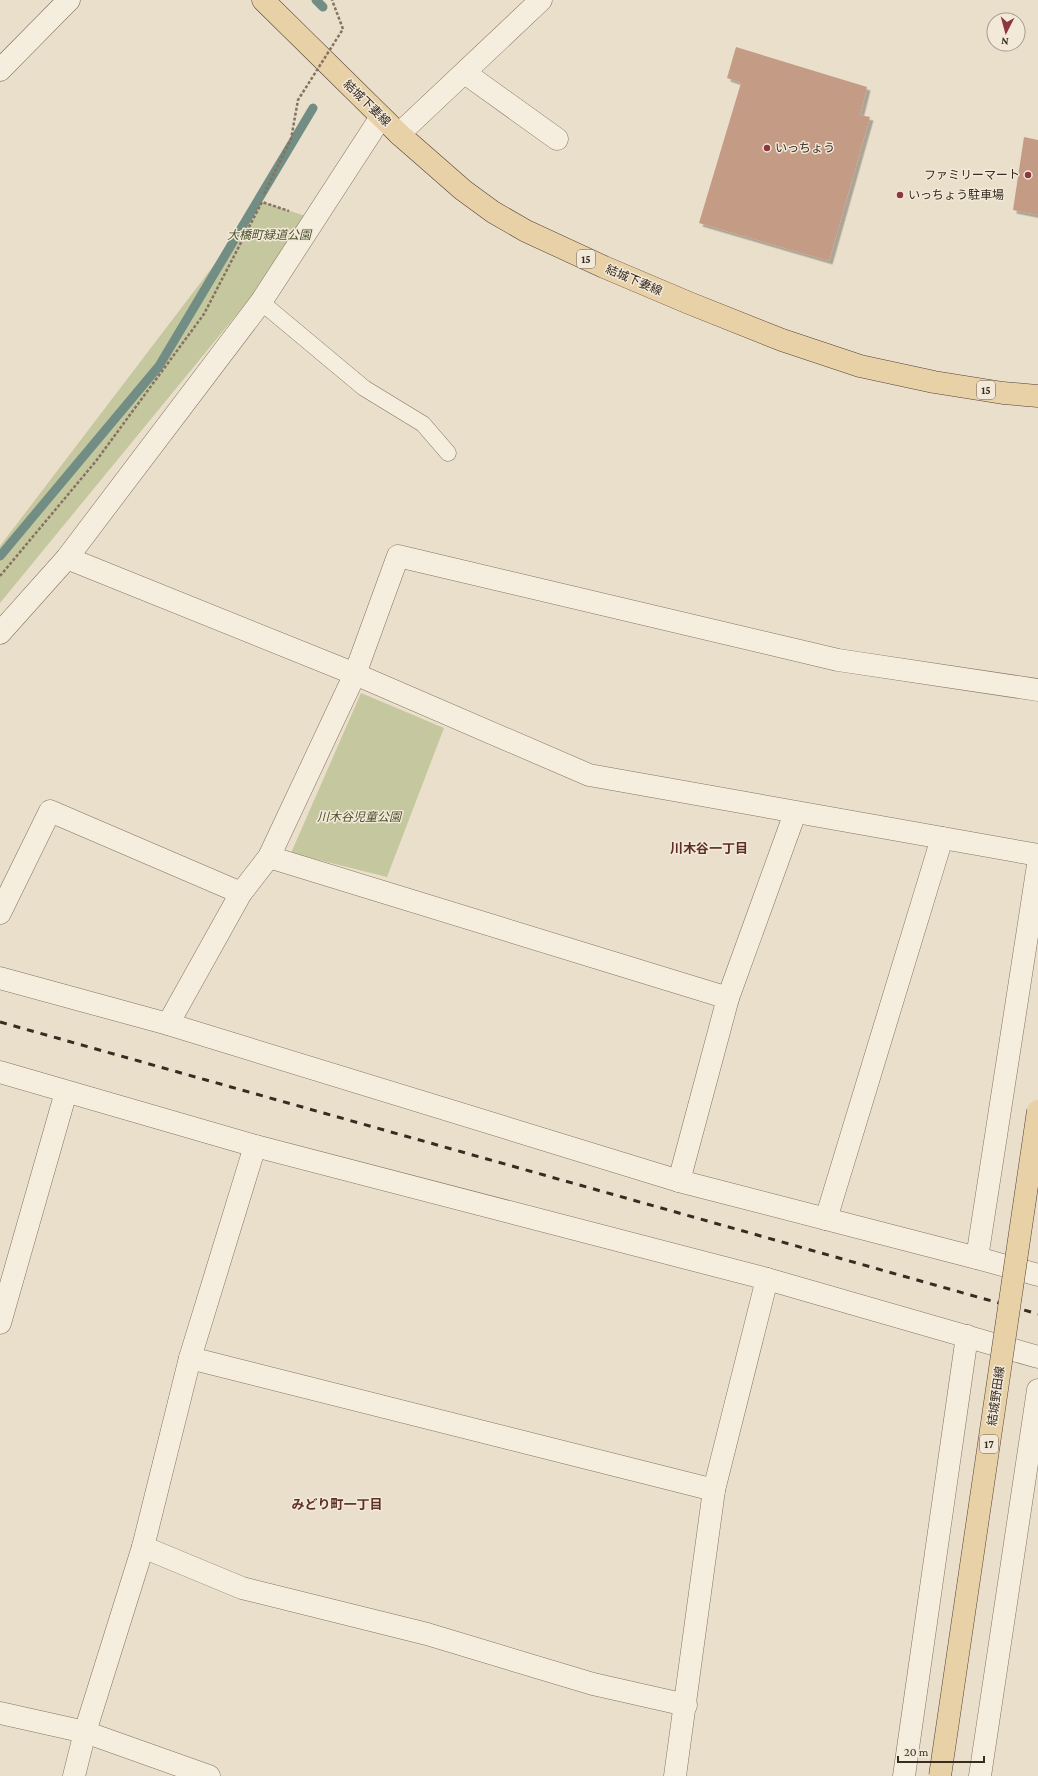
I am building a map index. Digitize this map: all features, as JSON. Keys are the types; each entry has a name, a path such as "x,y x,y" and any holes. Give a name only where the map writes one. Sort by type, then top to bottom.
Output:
{"main road":[{"name":"結城下妻線","path":"263,0 399,134 463,190 493,212 526,231 604,267 690,303 782,340 860,366 934,382 1003,393 1038,396"},
{"name":"結城野田線","path":"940,1776 1038,1111"}],"street":[{"path":"0,70 69,0"},
{"path":"399,134 541,0"},
{"path":"465,73 557,139"},
{"path":"0,633 67,558 261,302 381,117"},
{"path":"168,1024 241,893 269,857 355,674 398,556 838,660 1038,690"},
{"path":"67,558 355,674 590,775 795,813 1038,855"},
{"path":"0,913 50,811 241,893"},
{"path":"679,1181 728,998 795,813"},
{"path":"826,1219 942,838"},
{"path":"269,857 728,998"},
{"path":"977,1258 1038,865"},
{"path":"0,978 168,1024 679,1181 1038,1275"},
{"path":"0,1072 255,1146 768,1279 1038,1357"},
{"path":"0,1323 66,1092"},
{"path":"74,1776 85,1732 143,1547 190,1358 255,1146"},
{"path":"676,1776 714,1490 768,1279"},
{"path":"904,1776 967,1336"},
{"path":"190,1358 714,1490"},
{"path":"980,1776 1038,1390"},
{"path":"143,1547 242,1588 427,1634 593,1684 686,1705"},
{"path":"0,1713 85,1732 209,1776"}],"lane":[{"path":"261,302 364,388 423,424 448,453"}],"path":[{"path":"264,194 291,139 298,100 343,29 332,0"},
{"path":"0,576 96,461 204,314 262,202"}],"green space":[{"name":"大橋町緑道公園","path":"262,202 315,219 0,603 0,546"},
{"name":"川木谷児童公園","path":"361,693 444,728 387,877 291,853"}],"building":[{"path":"736,47 867,87 860,115 870,117 829,261 699,223 741,83 727,78"},
{"name":"ファミリーマート","path":"1024,137 1038,140 1038,215 1013,210"}],"waterway":[{"path":"316,0 323,7"},
{"path":"0,556 159,366 313,108"}],"railway":[{"path":"0,1022 1038,1314"}],"place":[{"name":"いっちょう","path":"767,148"},
{"name":"ファミリーマート","path":"1028,175"},
{"name":"いっちょう駐車場","path":"900,195"}],"district":[{"name":"川木谷一丁目","path":"709,848"},
{"name":"みどり町一丁目","path":"337,1504"}]}
